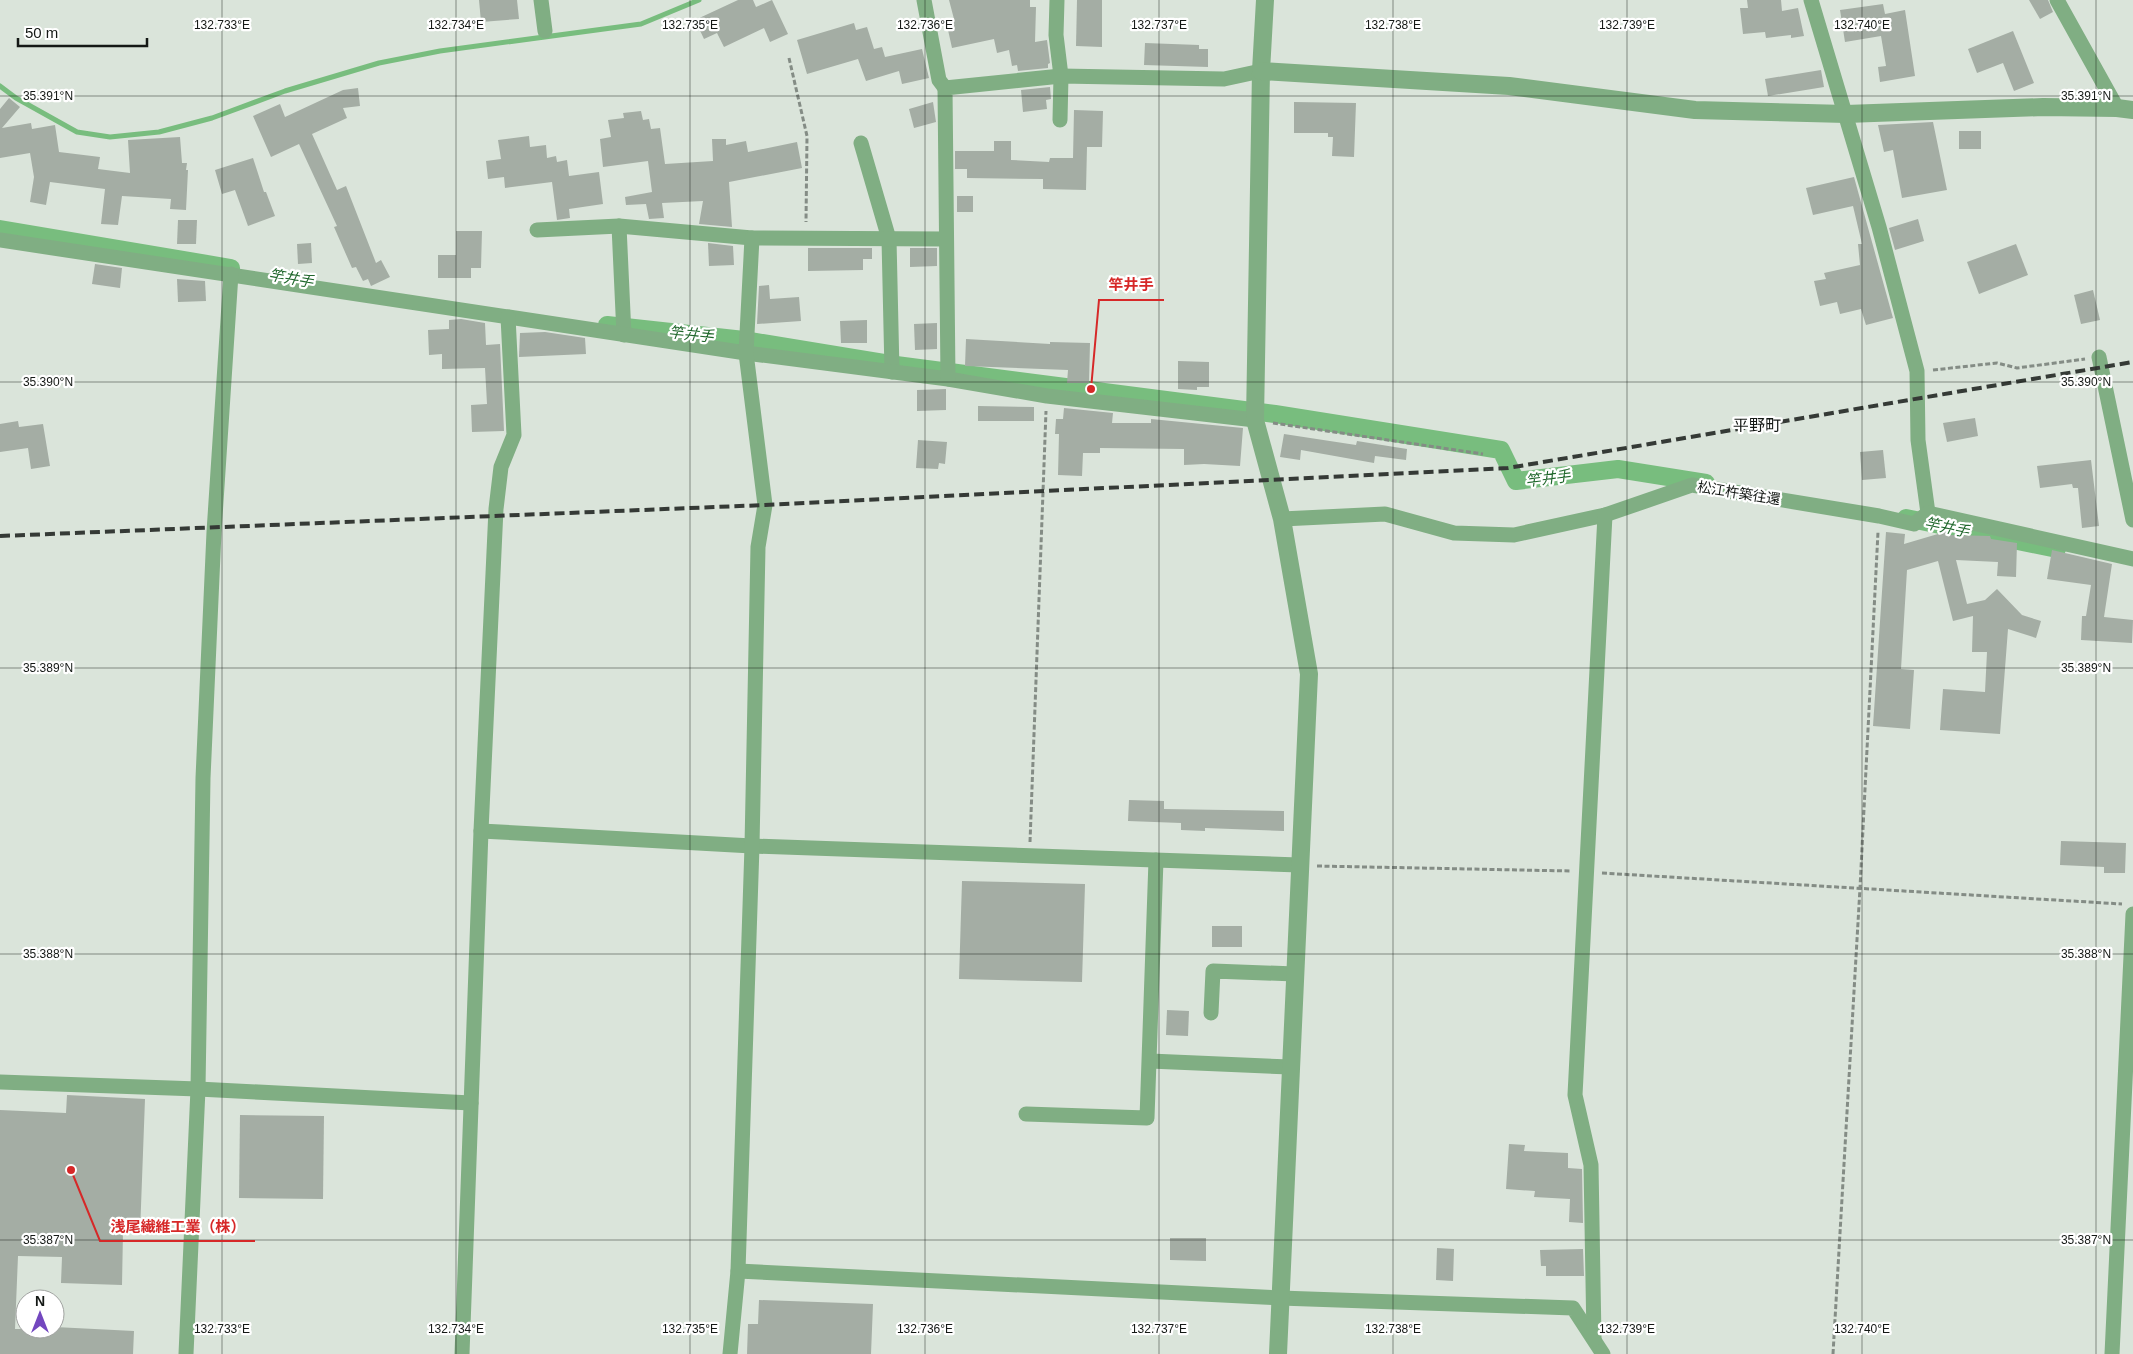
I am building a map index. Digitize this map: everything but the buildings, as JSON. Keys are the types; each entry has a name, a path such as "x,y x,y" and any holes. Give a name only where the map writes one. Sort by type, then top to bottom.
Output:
{"street":[{"path":"541,0 545,31"},
{"path":"924,0 939,80 945,88 948,379"},
{"path":"1057,0 1056,35 1061,76 1060,120"},
{"path":"1265,0 1261,71 1255,420 1282,519 1309,674 1278,1354"},
{"path":"1811,0 1879,227 1917,372 1918,440 1928,513 2133,559"},
{"path":"2057,0 2125,109"},
{"path":"945,88 1061,76 1224,78 1261,71 1508,86 1695,110 1846,114 2043,107 2125,109"},
{"path":"861,143 889,239 892,372"},
{"path":"537,230 619,226 752,238 946,239"},
{"path":"619,226 624,335"},
{"path":"730,1354 738,1271 752,846 758,547 765,505 746,353 752,238"},
{"path":"0,240 746,353 948,379 1047,396 1255,420"},
{"path":"186,1354 198,1089 203,768 214,532 231,274"},
{"path":"462,1354 496,509 501,467 514,435 508,317"},
{"path":"2099,357 2133,520"},
{"name":"松江杵築往還","path":"1282,519 1385,514 1454,533 1514,535 1605,515 1692,485 1879,516 1914,524 1928,513"},
{"path":"1594,1347 1591,1165 1575,1095 1605,515"},
{"path":"482,831 752,846 1299,865"},
{"path":"1026,1114 1147,1118 1156,860"},
{"path":"2112,1354 2128,909"},
{"path":"1211,1013 1213,971 1295,974"},
{"path":"1150,1061 1290,1067"},
{"path":"0,1082 198,1089 471,1103"},
{"path":"738,1271 1280,1298 1573,1308 1594,1347 1603,1354"}],"path":[{"path":"789,58 807,136 806,238"},
{"path":"1917,372 1997,363 2017,368 2099,357"},
{"path":"1030,855 1047,396"},
{"path":"1255,420 1482,454"},
{"path":"1833,1354 1879,516"},
{"path":"1299,865 1586,872 1860,888 2128,909"}],"waterway":[{"path":"0,86 16,98 77,132 110,137 159,132 212,118 285,91 379,63 440,51 641,24 699,0"},
{"name":"竿井手","path":"0,229 231,268"},
{"name":"竿井手","path":"607,325 744,340 896,365 1275,414 1501,450 1516,481 1618,469 1706,483"},
{"name":"竿井手","path":"1906,518 2057,549"}],"railway":[{"path":"0,536 765,505 1508,468 2133,362"}],"place":[{"name":"竿井手","path":"1091,389"},
{"name":"浅尾繊維工業（株）","path":"71,1170"}],"district":[{"name":"平野町","path":"1757,425"}]}
